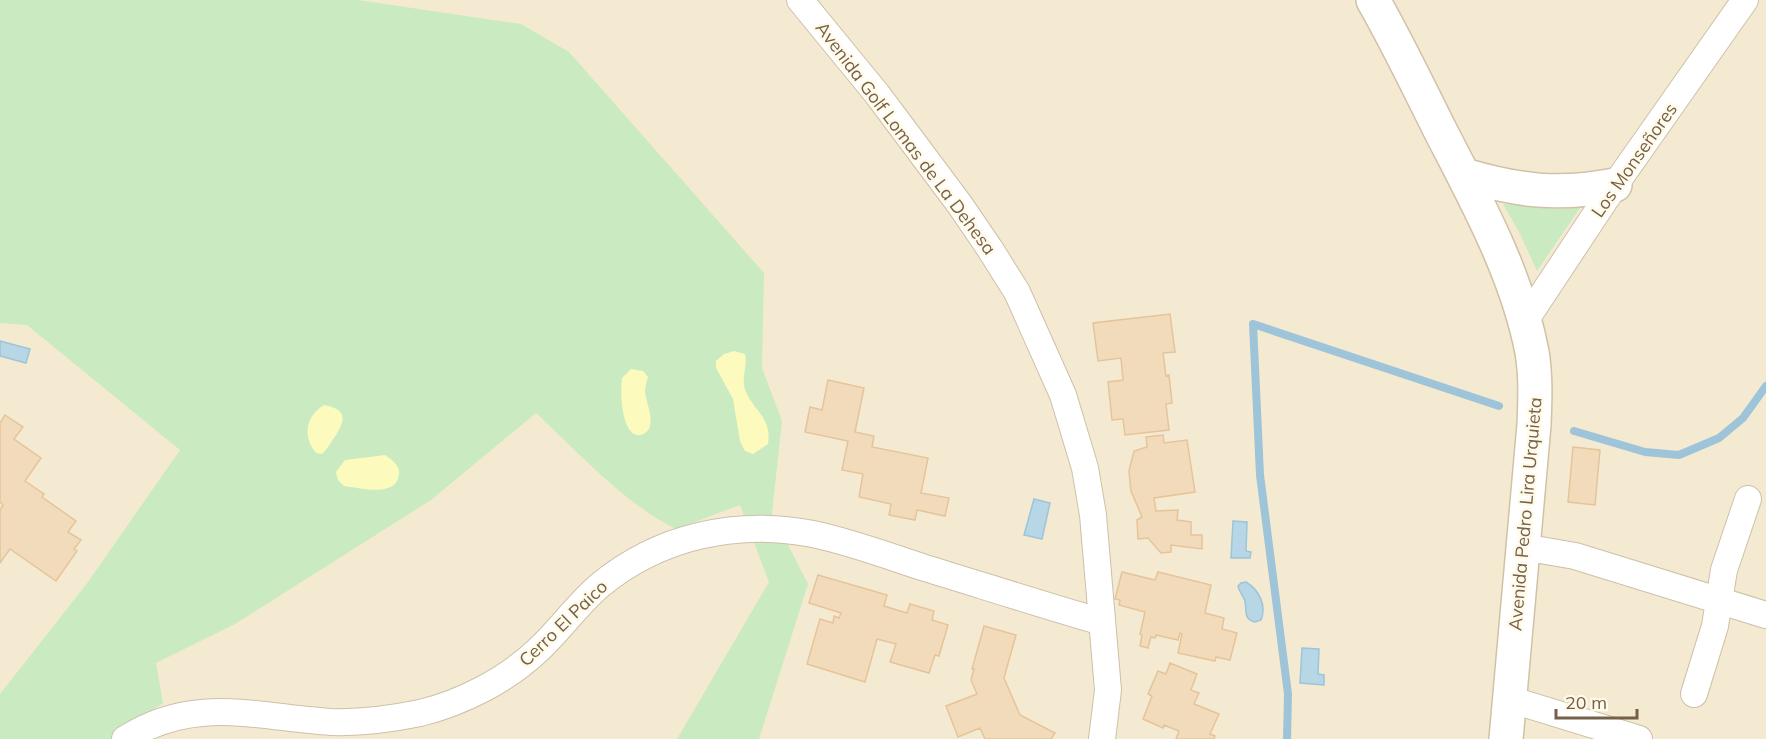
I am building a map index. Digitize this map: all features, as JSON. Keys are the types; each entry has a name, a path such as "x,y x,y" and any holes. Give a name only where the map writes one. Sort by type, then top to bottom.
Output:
{"main road":[{"name":"Avenida Pedro Lira Urquieta","path":"1373,0 1464,175 1499,253 1525,321 1532,354 1536,385 1534,425 1506,739"},
{"path":"1464,175 1515,188 1541,191 1566,192 1616,185"}],"street":[{"name":"Avenida Golf Lomas de La Dehesa","path":"800,0 877,94 960,205 1017,292 1063,394 1082,458 1093,515 1108,690 1102,739"},
{"name":"Los Monseñores","path":"1525,321 1616,185 1745,0"},
{"path":"1694,694 1715,626 1724,570 1748,499"},
{"name":"Cerro El Paico","path":"125,739 173,717 207,711 246,712 331,722 351,722 398,717 445,706 483,688 518,667 536,653 597,588 634,561 693,537 739,529 789,531 837,540 1102,622"},
{"path":"1523,547 1575,556 1766,615"},
{"path":"1509,699 1639,739"}],"shaded area":[{"path":"0,0 1766,0 1766,739 0,739"}],"green space":[{"path":"0,0 358,0 521,24 569,52 764,273 762,368 782,421 772,513 808,584 759,739 677,739 769,582 740,505 676,529 657,519 621,492 536,413 431,500 235,624 156,663 163,703 112,739 0,739 0,694 88,582 180,450 27,325 0,323"},
{"path":"1503,204 1555,209 1580,208 1537,271"}],"sand":[{"path":"734,351 745,354 744,387 768,428 768,444 753,454 745,451 740,441 733,399 716,368 716,361 724,354"},
{"path":"631,369 643,371 648,377 645,391 650,424 648,430 641,435 634,434 629,429 623,412 622,378"},
{"path":"324,405 336,409 343,419 336,435 322,454 316,453 312,447 308,427 313,415"},
{"path":"385,455 395,463 399,471 397,481 392,486 377,490 368,489 344,486 338,480 336,472 345,460"}],"water":[{"path":"0,341 30,349 26,363 0,356"},
{"path":"1034,499 1050,503 1042,539 1024,535"},
{"path":"1233,521 1247,522 1246,551 1251,552 1250,558 1231,558"},
{"path":"1246,582 1261,598 1263,614 1261,620 1255,622 1247,617 1245,601 1238,586"},
{"path":"1302,648 1319,649 1318,674 1324,675 1324,685 1300,683"}],"building":[{"path":"1170,314 1175,352 1163,353 1166,376 1169,375 1172,403 1166,404 1169,430 1125,435 1123,419 1112,420 1108,382 1123,380 1121,358 1098,361 1093,323"},
{"path":"828,380 864,388 855,432 874,436 872,447 928,458 921,493 949,498 945,516 917,510 915,520 889,515 891,504 859,497 863,474 842,470 848,441 805,432 810,407 822,410"},
{"path":"5,415 23,427 14,439 41,458 25,481 44,494 42,497 76,521 68,532 81,540 74,549 77,551 56,581 10,549 0,563 0,510 3,505 0,502 0,423"},
{"path":"1163,435 1164,443 1187,440 1195,492 1154,498 1156,511 1178,510 1177,520 1191,522 1191,535 1202,535 1202,549 1171,545 1171,552 1161,553 1148,538 1138,539 1137,520 1142,517 1131,491 1129,471 1134,451 1147,447 1146,437"},
{"path":"1573,447 1600,450 1595,505 1568,502"},
{"path":"1122,572 1155,580 1158,572 1211,585 1205,613 1224,618 1222,629 1237,633 1230,660 1216,657 1215,661 1178,653 1182,634 1180,633 1178,640 1156,635 1155,638 1151,637 1148,648 1140,646 1145,612 1119,605 1120,600 1115,599"},
{"path":"818,575 887,595 884,606 907,613 910,604 934,611 932,620 948,625 939,656 935,655 929,673 890,662 896,644 877,639 865,682 807,664 820,619 833,623 834,616 839,618 841,613 809,603"},
{"path":"984,626 1016,635 1004,678 1020,715 1055,733 1051,739 985,739 980,728 958,737 946,706 977,694 971,680 974,669 972,669"},
{"path":"1170,663 1197,674 1191,690 1199,693 1194,704 1219,714 1210,734 1215,736 1214,739 1176,739 1179,731 1164,725 1163,728 1143,719 1152,696 1148,694 1158,671 1166,674"}],"waterway":[{"path":"1287,739 1288,694 1260,475 1253,324 1499,406"},
{"path":"1574,431 1645,452 1679,455 1719,438 1743,418 1766,386"}]}
